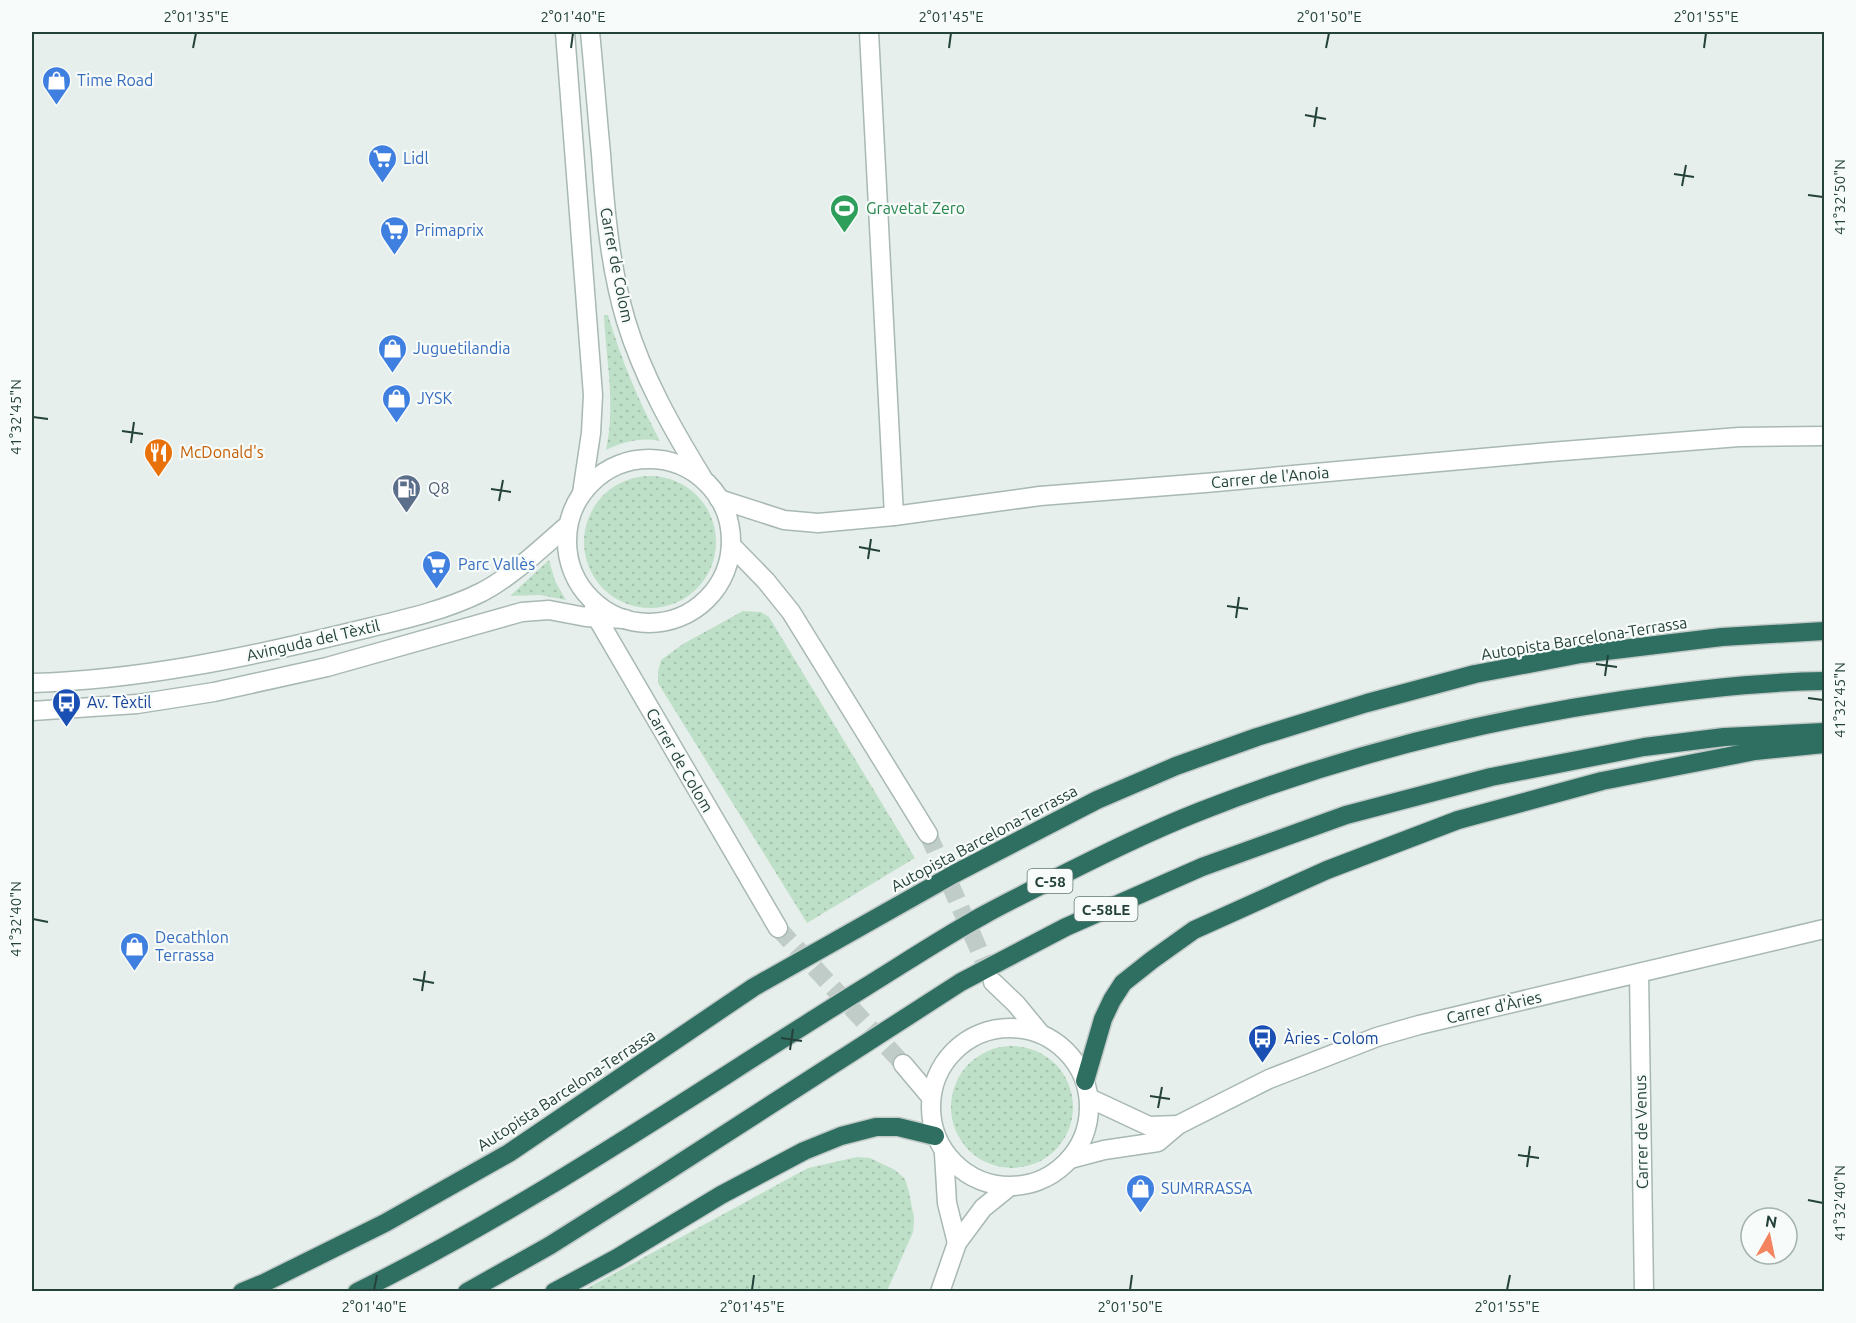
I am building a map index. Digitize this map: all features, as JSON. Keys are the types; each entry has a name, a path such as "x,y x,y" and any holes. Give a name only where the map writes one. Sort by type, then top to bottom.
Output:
{"highway":[{"name":"Autopista Barcelona-Terrassa","path":"242,1292 385,1223 509,1153 754,987 954,873 1097,800 1176,766 1257,737 1367,703 1475,674 1581,654 1710,639 1824,631"},
{"name":"C-58","path":"357,1292 412,1265 543,1190 980,916 1122,844 1200,811 1275,784 1380,751 1490,723 1677,692 1824,681"},
{"name":"C-58LE","path":"467,1292 549,1246 650,1183 961,982 1066,927 1203,867 1346,815 1491,777 1644,747 1724,737 1824,732"},
{"path":"1087,1089 1103,1019 1112,1000 1124,983 1194,930 1327,870 1458,820 1602,781 1755,751 1824,744"},
{"path":"554,1292 617,1258 721,1195 804,1150 876,1127 898,1127 935,1136"}],"street":[{"name":"Carrer de Colom","path":"564,32 593,395 591,433 582,494"},
{"name":"Carrer de Colom","path":"590,32 607,230 619,295 632,338 661,405 705,481"},
{"path":"869,32 894,516"},
{"name":"Carrer de l'Anoia","path":"719,499 763,514 798,522 829,522 894,516 1040,496 1739,437 1824,436"},
{"path":"650,459 670,462 689,470 705,481 719,499 729,521 731,545 723,577 714,591 689,613 658,622 641,623 625,620 595,603 584,591 572,571 567,548 568,525 572,510 595,479 612,468 630,461 650,459"},
{"name":"Avinguda del Tèxtil","path":"32,683 102,678 209,663 325,639 402,620 464,600 492,586 568,525"},
{"path":"731,545 766,581 791,612 928,834"},
{"name":"Carrer de Colom","path":"584,591 597,618 778,928"},
{"name":"Avinguda del Tèxtil","path":"32,711 136,704 214,692 327,668 522,612 549,610 625,620"},
{"name":"Avinguda del Tèxtil","path":"533,612 542,617 580,627 609,638"},
{"name":"Carrer d'Àries","path":"1071,1160 1104,1150 1158,1142 1178,1125 1269,1079 1377,1037 1419,1025 1824,929"},
{"name":"Carrer de Venus","path":"1639,973 1644,1292"},
{"path":"993,982 1016,1004 1040,1033"},
{"path":"1016,1028 1040,1033 1054,1041 1078,1065 1087,1089 1089,1120 1083,1141 1071,1160 1053,1174 1032,1184 1010,1187 985,1183 962,1172 944,1154 935,1136 930,1117 930,1096 937,1073 951,1053 969,1038 992,1029 1016,1028"},
{"path":"903,1064 930,1096"},
{"name":"Carrer d'Àries","path":"1087,1089 1149,1126 1178,1125"},
{"path":"944,1154 947,1203 957,1243"},
{"path":"940,1292 957,1243 983,1208 1010,1187"}],"green space":[{"path":"604,315 608,315 631,379 660,441 632,441 606,450 610,416 610,382"},
{"path":"650,476 675,481 696,496 711,517 716,542 711,567 696,588 675,603 650,608 625,603 604,588 589,567 584,542 589,517 604,496 625,481"},
{"path":"549,560 555,581 566,600 540,595 510,596"},
{"path":"743,611 761,612 769,617 915,858 807,923 658,683 661,660 683,644"},
{"path":"1012,1046 1035,1051 1046,1056 1055,1064 1063,1073 1068,1084 1073,1107 1068,1130 1063,1141 1055,1150 1046,1158 1035,1163 1012,1168 989,1163 978,1158 969,1150 961,1141 956,1130 951,1107 956,1084 961,1073 969,1064 978,1056 989,1051"},
{"path":"857,1157 870,1158 895,1170 905,1179 909,1192 914,1218 913,1232 887,1291 582,1291 808,1168"}],"tunnel":[{"path":"928,834 993,982"},
{"path":"778,928 903,1064"}],"place":[{"name":"Time Road","path":"56,106"},
{"name":"Lidl","path":"382,184"},
{"name":"Gravetat Zero","path":"845,234"},
{"name":"Primaprix","path":"394,256"},
{"name":"Juguetilandia","path":"392,374"},
{"name":"JYSK","path":"396,424"},
{"name":"McDonald's","path":"159,478"},
{"name":"Q8","path":"407,514"},
{"name":"Parc Vallès","path":"437,590"},
{"name":"Av. Tèxtil","path":"66,728"},
{"name":"Decathlon Terrassa","path":"134,972"},
{"name":"Àries - Colom","path":"1263,1064"},
{"name":"SUMRRASSA","path":"1140,1214"}]}
